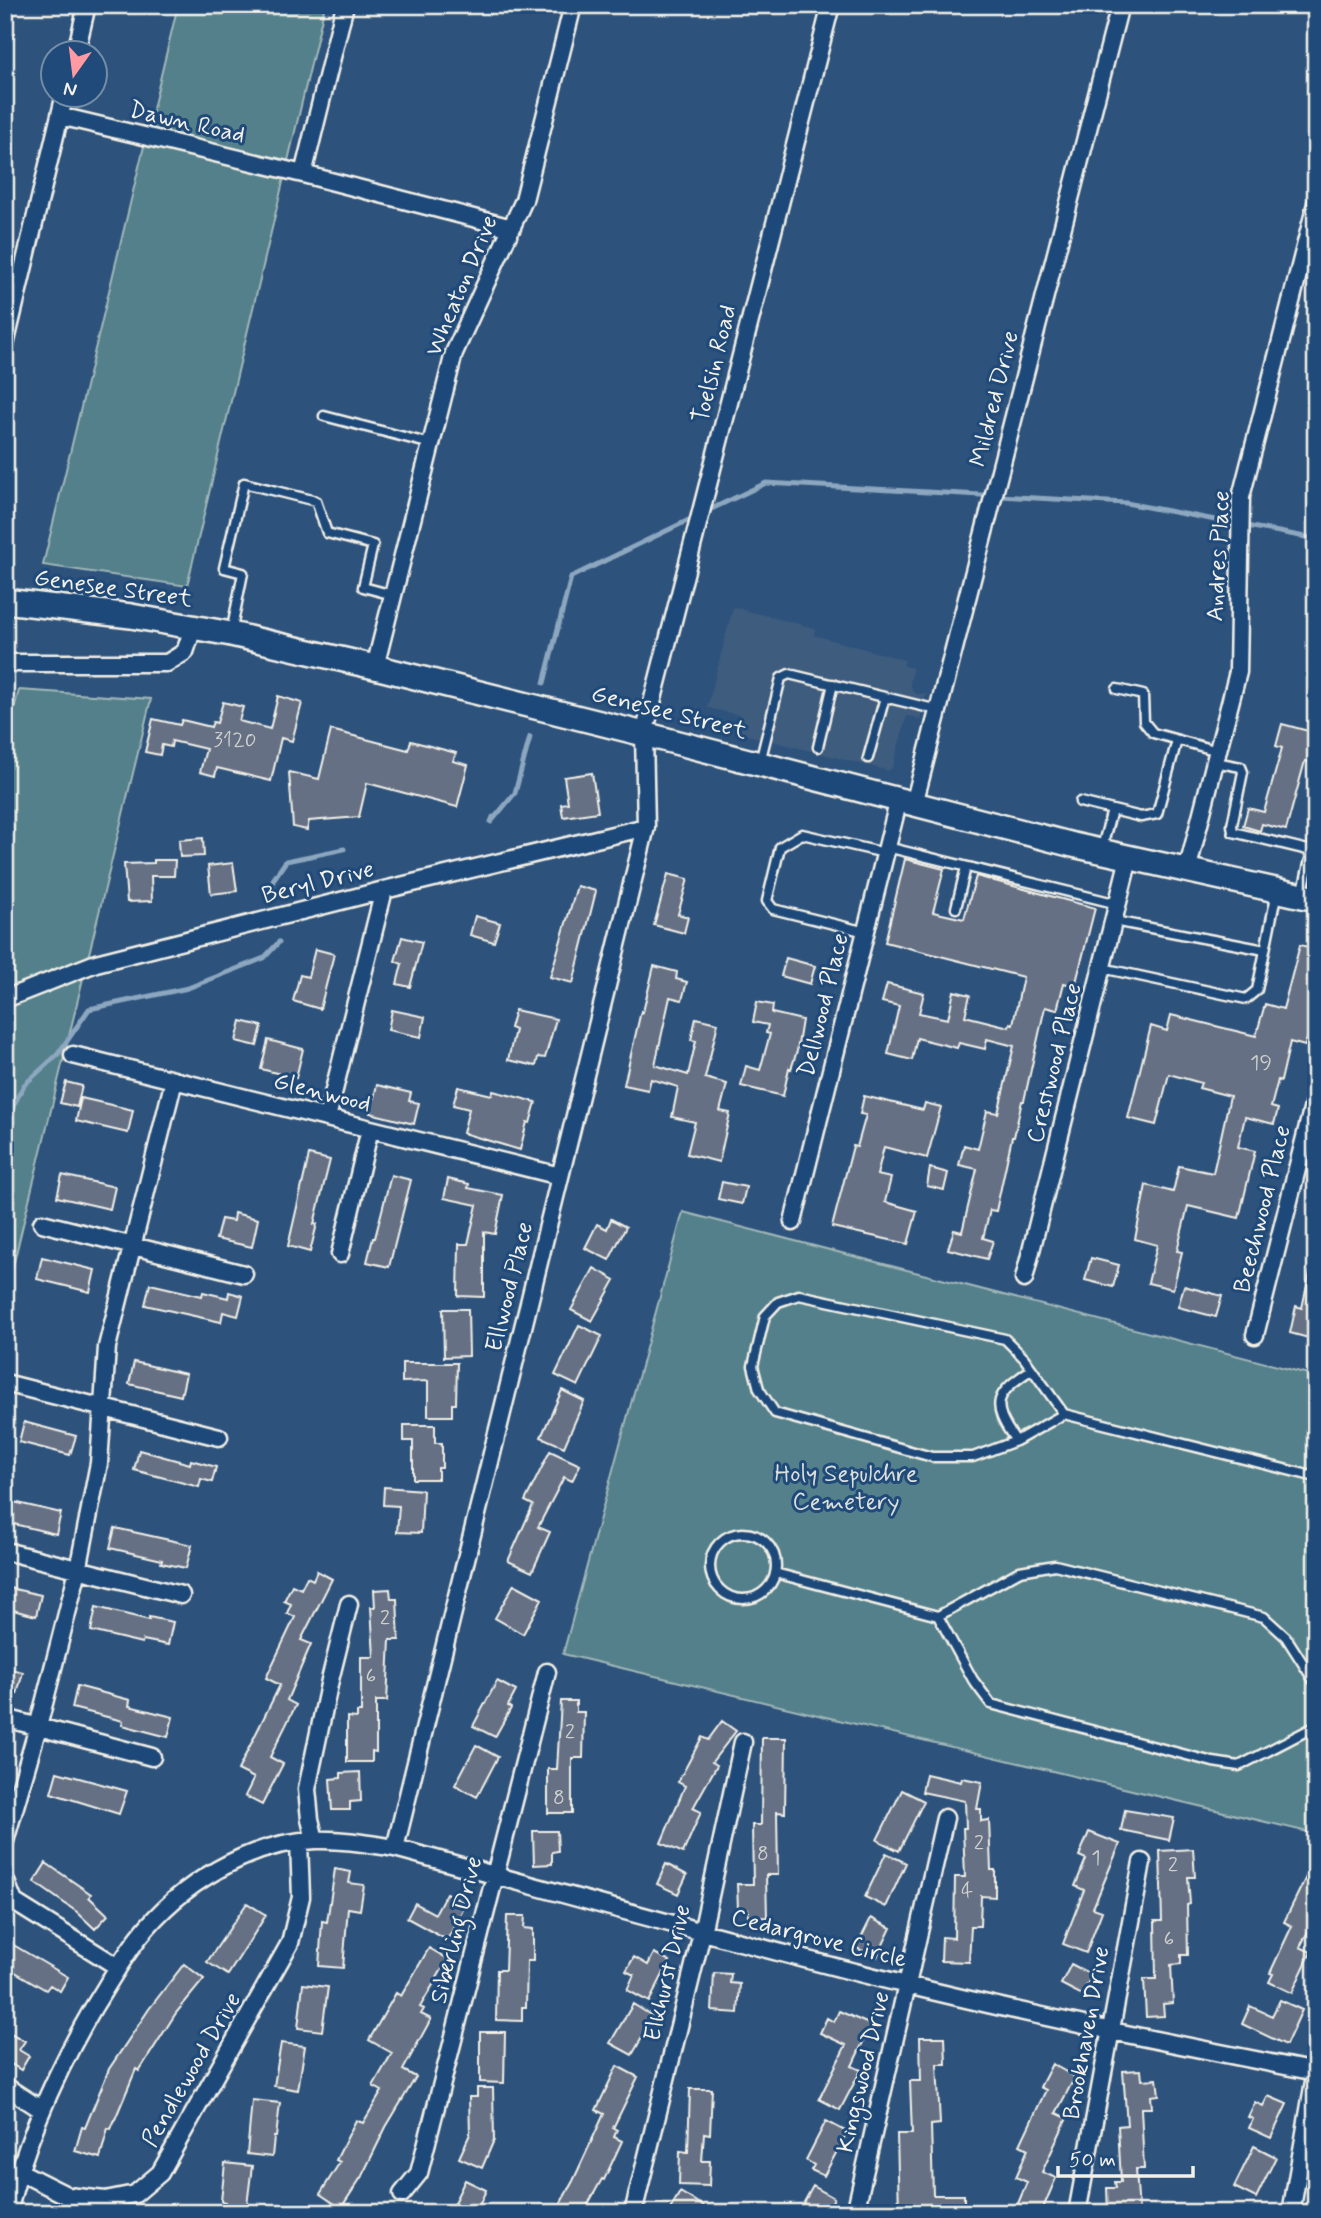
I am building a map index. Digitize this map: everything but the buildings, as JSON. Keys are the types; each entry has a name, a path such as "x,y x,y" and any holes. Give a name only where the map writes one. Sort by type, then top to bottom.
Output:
{"main road":[{"name":"Genesee Street","path":"5,601 194,625 760,763 1101,852 1309,898"}],"street":[{"path":"79,38 87,5"},
{"path":"303,174 345,5"},
{"name":"Wheaton Drive","path":"375,667 454,353 524,200 573,5"},
{"name":"Toelsin Road","path":"644,734 831,5"},
{"name":"Mildred Drive","path":"907,801 939,710 1120,5"},
{"path":"5,345 62,108"},
{"name":"Dawn Road","path":"60,116 303,174 512,228"},
{"name":"Andres Place","path":"1187,871 1238,672 1241,498 1316,204"},
{"path":"5,663 167,663 185,652 194,625"},
{"name":"Ellwood Place","path":"395,1849 646,827 644,734"},
{"name":"Dellwood Place","path":"793,1222 886,850 907,801"},
{"name":"Beryl Drive","path":"5,999 96,963 646,827"},
{"name":"Crestwood Place","path":"1024,1279 1129,858"},
{"path":"327,1118 384,890"},
{"name":"Glenwood","path":"73,1055 560,1176"},
{"path":"5,1841 38,1727 78,1570 99,1463 107,1347 174,1080"},
{"name":"Beechwood Place","path":"1255,1335 1316,1094"},
{"path":"340,1254 370,1129"},
{"path":"41,1223 244,1274"},
{"path":"5,1383 219,1437"},
{"path":"5,1551 181,1595"},
{"name":"Pendlewood Drive","path":"18,2171 68,2196 105,2200 135,2194 160,2173 290,1943 301,1897 310,1819 307,1789 349,1604"},
{"name":"Siberling Drive","path":"402,2194 419,2173 547,1672"},
{"path":"5,1718 152,1757"},
{"name":"Elkhurst Drive","path":"633,2213 702,1933 743,1742"},
{"name":"Kingswood Drive","path":"855,2213 945,1818"},
{"name":"Cedargrove Circle","path":"8,2213 18,2171 72,2044 140,1935 163,1910 219,1869 272,1847 307,1841 368,1843 395,1849 702,1933 907,1985 1111,2031 1316,2071"},
{"name":"Brookhaven Drive","path":"1077,2213 1142,1862"},
{"path":"6,1884 13,1902 118,1967"},
{"path":"1291,2213 1316,2071"},
{"path":"5,2086 43,2110"}],"lane":[{"path":"324,416 431,444"},
{"path":"231,634 243,573 224,568 244,483 316,501 327,533 373,545 363,587 393,595"},
{"path":"760,763 781,678 789,674 939,710"},
{"path":"818,747 833,684"},
{"path":"1117,689 1143,695 1144,722 1153,733 1177,740 1241,767 1243,772 1232,825 1233,832 1312,851"},
{"path":"868,758 885,697"},
{"path":"1080,802 1141,817 1157,814 1177,740"},
{"path":"1101,852 1112,810"},
{"path":"1309,898 1316,833"},
{"path":"866,932 772,909 767,901 780,847 802,834 966,867 1118,905"},
{"path":"956,908 966,867"},
{"path":"1102,968 1246,999 1257,990 1277,891"},
{"path":"1114,921 1265,950"},
{"path":"1064,1414 1016,1441 973,1457 932,1457 775,1413 759,1389 752,1366 765,1316 778,1302 799,1295 1005,1339 1024,1358 1064,1414 1316,1477"},
{"path":"1016,1441 1001,1421 999,1401 1008,1386 1032,1369"},
{"path":"750,1533 771,1549 775,1560 775,1573 771,1583 756,1597 736,1598 725,1594 716,1586 710,1576 710,1559 714,1548 727,1536 750,1533"},
{"path":"775,1573 938,1616 1020,1571 1055,1565 1264,1617 1286,1637 1316,1684"},
{"path":"938,1616 973,1680 991,1704 1213,1762 1239,1766 1316,1726"}],"shaded area":[{"path":"733,607 815,628 814,635 905,660 904,666 913,668 910,683 913,692 926,693 920,721 907,716 893,766 889,771 735,732 739,715 707,708"}],"green space":[{"path":"178,5 325,5 187,586 43,565"},
{"path":"19,690 151,699 5,1299 5,743"},
{"name":"Holy Sepulchre Cemetery","path":"683,1212 1316,1376 1316,1834 563,1654"}],"waterway":[{"path":"703,513 766,483 1126,503 1316,539"},
{"path":"544,683 571,577 695,517"},
{"path":"493,817 491,822 515,793 530,737"},
{"path":"272,896 273,880 286,861 344,849"},
{"path":"5,1133 8,1116 24,1085 58,1054 89,1009 188,988 264,958 279,942"}]}
